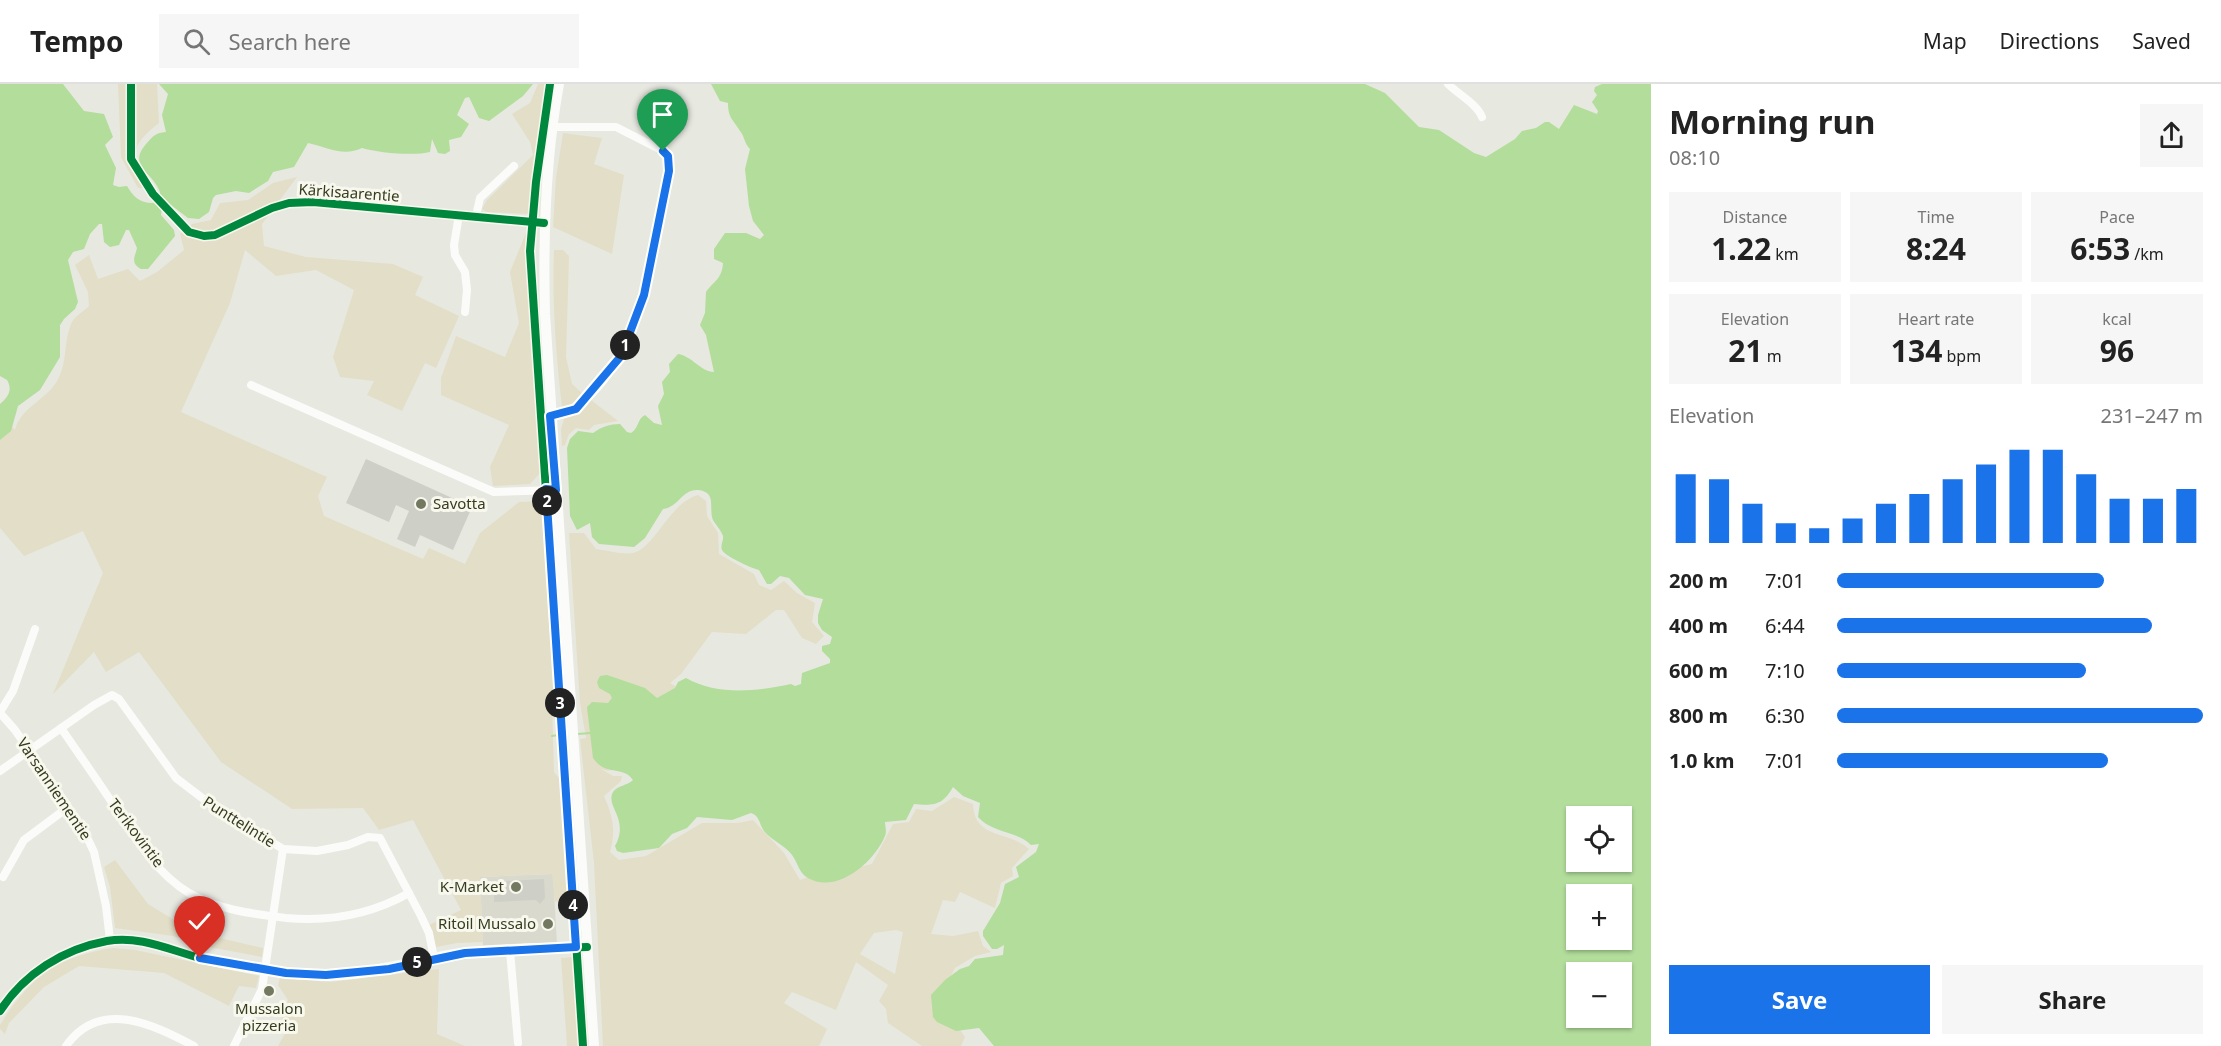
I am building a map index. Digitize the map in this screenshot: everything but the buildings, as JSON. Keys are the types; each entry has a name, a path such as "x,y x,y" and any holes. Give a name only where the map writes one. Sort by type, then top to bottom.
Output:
{"main road":[{"path":"559,84 544,223 544,314 594,1046"},
{"path":"0,1011 19,986 38,970 68,953 110,940 150,943 200,958 265,969 326,975 358,974 465,953 587,947"}],"street":[{"name":"Kärkisaarentie","path":"131,84 131,159 153,194 189,232 204,236 214,235 289,202 313,202 544,223"},
{"path":"1448,84 1474,105 1482,117"},
{"path":"550,416 576,409 621,356 644,295 670,163 663,151 616,127 553,127"},
{"path":"476,216 480,198 514,166"},
{"path":"459,215 454,245 455,255 465,272 467,290 465,312"},
{"path":"251,385 494,492 556,490"},
{"path":"0,712 13,691 35,629"},
{"name":"Punttelintie","path":"0,771 94,705 112,695 119,699 176,778 214,807 283,849 317,851 334,849 374,836 380,838 429,933 434,958"},
{"name":"Varsanniementie","path":"0,712 83,829 99,867 110,940"},
{"name":"Terikovintie","path":"61,728 146,850 176,883 207,902 237,911 272,916 305,919 341,918 372,910 409,893"},
{"path":"3,877 24,840 68,808"},
{"path":"234,1046 262,989 283,849"},
{"path":"510,951 518,1043"},
{"path":"66,1046 82,1027 90,1022 115,1019 143,1023 194,1046"}],"shaded area":[{"path":"0,84 63,84 84,111 104,114 113,137 105,145 116,168 113,185 127,186 139,200 152,203 157,202 160,192 143,169 139,158 141,151 152,138 166,132 162,115 168,94 159,84 533,84 523,96 489,121 479,118 469,97 465,98 457,115 469,124 461,137 449,140 450,151 445,154 438,153 432,139 430,152 415,154 387,153 362,148 348,152 308,143 294,167 273,172 268,181 249,193 236,191 216,195 209,212 199,219 188,218 171,205 162,206 161,215 174,230 175,236 148,269 141,269 135,264 137,248 129,230 126,230 119,245 110,247 104,242 102,224 99,224 90,234 84,249 73,252 68,260 78,302 75,309 60,325 60,357 40,390 18,406 11,431 0,440 0,404 7,396 10,387 7,380 0,376"},
{"path":"118,84 157,84 159,123 142,139 136,152 137,159 153,187 138,188 121,157"},
{"path":"538,84 549,84 533,173 529,214 487,212 482,209 487,200 533,155 530,142 512,114 530,103"},
{"path":"711,84 1365,84 1385,93 1419,127 1439,130 1474,153 1486,157 1515,139 1522,131 1536,128 1545,122 1559,129 1574,105 1597,114 1598,111 1592,102 1597,95 1594,91 1595,87 1602,84 1651,84 1651,1046 994,1046 979,1028 956,1031 937,1022 933,1017 931,995 945,980 960,969 969,966 975,959 1003,955 1004,945 992,949 983,936 983,931 1000,903 1005,884 1019,877 1016,867 1036,852 1039,844 1031,845 1019,837 990,826 978,817 980,803 963,796 953,787 942,801 927,805 914,804 906,820 885,822 885,836 873,856 854,873 831,882 819,882 805,876 789,852 767,834 758,818 751,813 732,820 697,817 687,828 672,834 659,848 623,853 617,851 615,846 620,828 611,798 615,790 633,780 624,773 603,767 593,758 587,707 592,702 608,703 612,698 610,694 599,688 597,682 600,676 607,675 645,688 657,698 675,688 678,682 686,678 698,684 724,690 765,689 791,684 795,686 801,684 802,673 830,663 830,659 822,651 822,646 830,644 832,637 822,630 818,623 823,599 805,595 789,578 780,576 771,584 767,584 759,570 724,553 722,550 723,536 713,520 710,497 704,491 688,492 673,505 663,509 645,538 634,547 599,544 592,537 590,523 577,530 570,516 567,448 570,439 578,431 593,433 609,425 620,424 631,433 645,415 654,423 662,425 658,406 664,394 662,382 670,372 669,364 678,354 714,372 706,335 700,325 705,313 706,292 719,276 723,263 714,259 714,249 725,233 746,233 760,239 764,235 753,221 749,206 745,169 750,149 730,115 728,103 720,101"},
{"path":"563,133 602,138 594,164 624,175 612,254 553,227 556,178"},
{"path":"297,177 262,224 264,246 306,257 393,264 423,277 415,295 459,316 436,368 425,363 402,411 367,395 374,381 340,377 333,357 354,290 316,270 276,276 245,250 230,303 181,412 327,477 318,496 324,516 423,559 429,548 465,564 480,533 519,502 544,501 555,674 552,701 554,772 563,783 570,897 555,902 552,874 480,877 483,942 436,947 429,925 461,910 413,820 379,830 363,808 292,809 221,762 139,652 106,672 94,652 53,694 103,573 83,531 24,556 0,528 0,412 15,430 22,416 57,381 63,367 69,329 77,316 89,306 88,292 75,265 89,255 98,279 128,269 140,281 157,272 184,250 180,234 192,224 211,220 220,203 248,200 273,183"},
{"path":"528,228 542,471 530,484 493,486 490,467 509,425 441,395 441,378 456,336 505,357 519,323 510,272"},
{"path":"554,250 563,250 569,256 566,357 572,384 585,396 573,404 562,407 555,329"},
{"path":"591,400 618,421 594,425 589,430 576,428 569,434 565,445 562,446 561,429 564,419 578,414"},
{"path":"698,495 706,501 707,516 718,533 719,554 754,574 759,585 771,590 784,581 797,593 815,603 812,622 824,636 816,644 802,638 784,610 776,610 746,634 712,632 681,674 670,683 679,688 597,729 609,771 601,769 613,776 622,776 621,781 604,796 613,824 610,852 619,860 646,856 702,823 738,823 753,820 784,853 800,880 828,870 844,871 872,864 893,824 909,822 916,809 932,811 954,797 973,804 979,824 1029,849 1012,868 1013,876 1001,883 995,908 960,892 955,902 943,900 931,934 953,936 978,931 983,946 991,952 975,956 955,968 946,986 956,1024 965,1037 961,1046 922,1046 888,1023 886,1009 879,1001 888,985 856,962 836,1010 792,992 784,1003 827,1029 819,1046 603,1046 594,863 580,739 586,738 580,703 569,533 584,533 596,549 633,553 648,543 670,516 688,500","holes":["896,930 903,932 895,974 860,954 874,933"]},
{"path":"115,860 148,904 194,932 263,948 262,957 209,947 173,936 115,928 110,887 104,867"},
{"path":"553,874 557,944 483,947 480,877"},
{"path":"113,948 135,950 259,976 256,988 239,986 229,1006 164,973 79,966 44,987 9,1023 5,1034 0,1029 0,1025 22,994 47,972 76,957"},
{"path":"572,957 578,1046 567,1046 561,958"},
{"path":"439,969 437,1034 465,1046 278,1046 287,1030 281,1021 288,1000 278,985 280,978 330,982"}],"waterway":[{"path":"578,734 590,733"},
{"path":"552,736 558,735"}],"cycle path":[{"path":"131,84 131,159 153,194 189,232 204,236 215,235 272,208 289,203 313,202 544,223"},
{"path":"550,84 536,182 530,251 583,1046"},
{"path":"0,1011 21,986 46,965 75,950 107,941 131,940 246,967 294,974 326,975 378,970 464,953 587,947"}],"place":[{"name":"Savotta","path":"421,504"},
{"name":"K-Market","path":"516,887"},
{"name":"Ritoil Mussalo","path":"548,924"},
{"name":"Mussalon pizzeria","path":"269,991"}],"route":[{"path":"200,958 286,973 326,975 358,974 465,953 576,947 549,557 546,489 556,490 550,416 576,409 621,356 644,295 669,171 668,156 663,151"}]}
